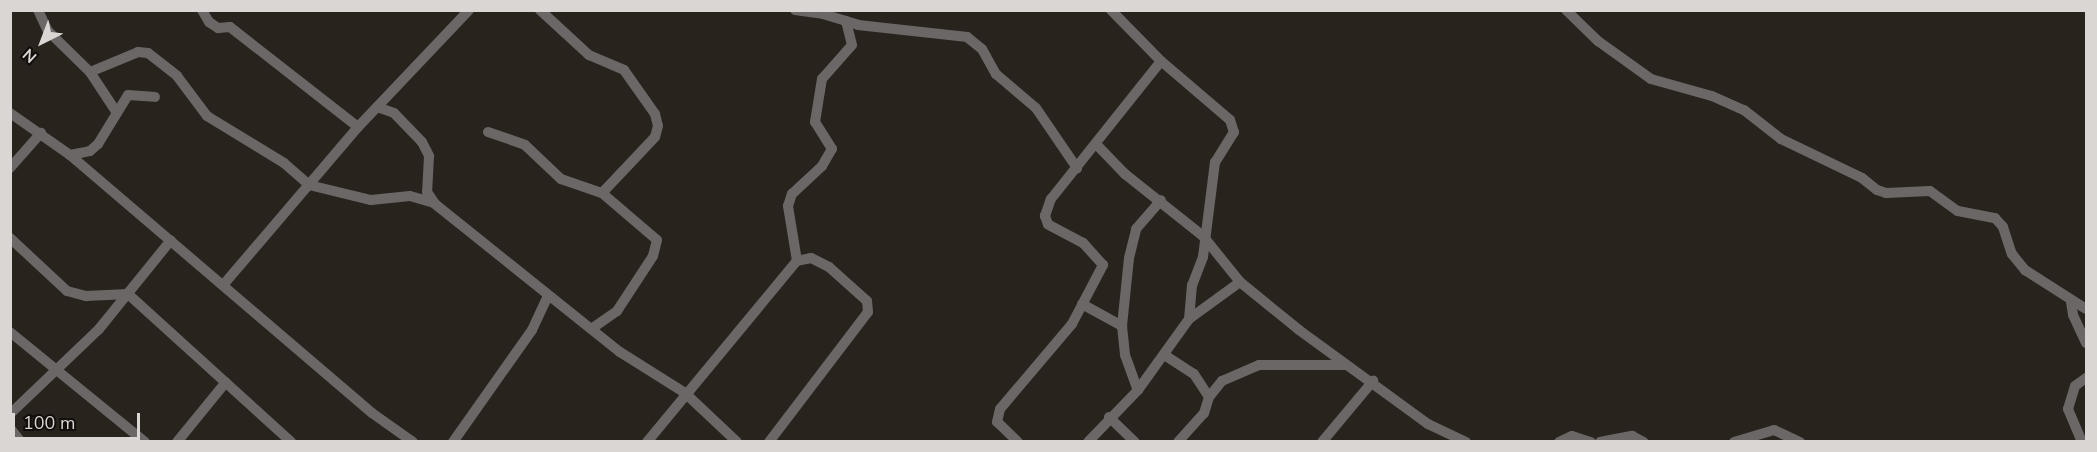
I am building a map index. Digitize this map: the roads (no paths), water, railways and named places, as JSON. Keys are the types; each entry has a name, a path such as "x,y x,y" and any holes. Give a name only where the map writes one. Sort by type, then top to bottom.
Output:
{"street":[{"path":"38,10 48,31 90,72 117,113"},
{"path":"202,10 209,22 218,28 230,27 358,127"},
{"path":"224,284 358,127 469,10"},
{"path":"540,10 589,55 624,70 655,114 658,126 654,138 602,193"},
{"path":"795,10 967,37 982,49 996,74 1036,108 1077,168"},
{"path":"1111,10 1161,61 1222,112 1234,132 1215,162 1203,236 1203,257 1192,285 1189,319"},
{"path":"1566,10 1598,41 1652,79 1712,96 1744,110 1781,139 1863,178 1877,190 1886,193 1929,191 1958,211 1995,218 2003,227 2012,254 2025,270 2071,302 2086,309"},
{"path":"797,261 788,206 792,194 822,166 832,149 815,122 822,79 852,45 841,16"},
{"path":"90,72 138,52 148,53 177,76 207,116 284,163 309,185 370,200 410,196 435,204"},
{"path":"1018,441 1003,430 997,415 1072,324 1103,265 1083,243 1048,224 1045,216 1051,199 1161,61"},
{"path":"70,155 90,151 98,144 128,95 155,97"},
{"path":"377,107 394,113 422,142 430,168 426,178 427,192 435,204 620,352 685,393 737,441"},
{"path":"10,113 70,155 224,284 346,391 413,441"},
{"path":"489,132 525,145 550,172 561,179 602,193 647,229 658,246 617,311 592,328"},
{"path":"10,168 41,133"},
{"path":"1096,144 1125,174 1161,200 1203,236 1240,282 1428,424 1466,441"},
{"path":"1138,390 1125,355 1122,326 1129,258 1136,229 1161,200"},
{"path":"10,238 67,291 86,296 128,294 291,441"},
{"path":"10,414 99,329 171,240"},
{"path":"647,441 672,415 685,393 797,261 811,258 829,267 867,301 868,312 769,441"},
{"path":"1088,441 1109,417 1138,390 1166,356 1189,319 1240,282"},
{"path":"453,441 532,330 548,296"},
{"path":"2071,302 2073,315 2086,343"},
{"path":"1082,304 1122,326"},
{"path":"10,332 145,441"},
{"path":"1166,356 1194,374 1209,397"},
{"path":"1178,441 1204,413 1209,397 1222,381 1259,365 1346,364"},
{"path":"2082,441 2068,410 2075,386 2086,378"},
{"path":"1322,441 1374,381"},
{"path":"177,441 226,382"},
{"path":"1109,417 1135,441"},
{"path":"10,428 21,441"},
{"path":"1734,441 1774,430 1800,441"},
{"path":"1559,441 1572,436 1591,441"},
{"path":"1600,441 1632,436 1644,441"}]}
